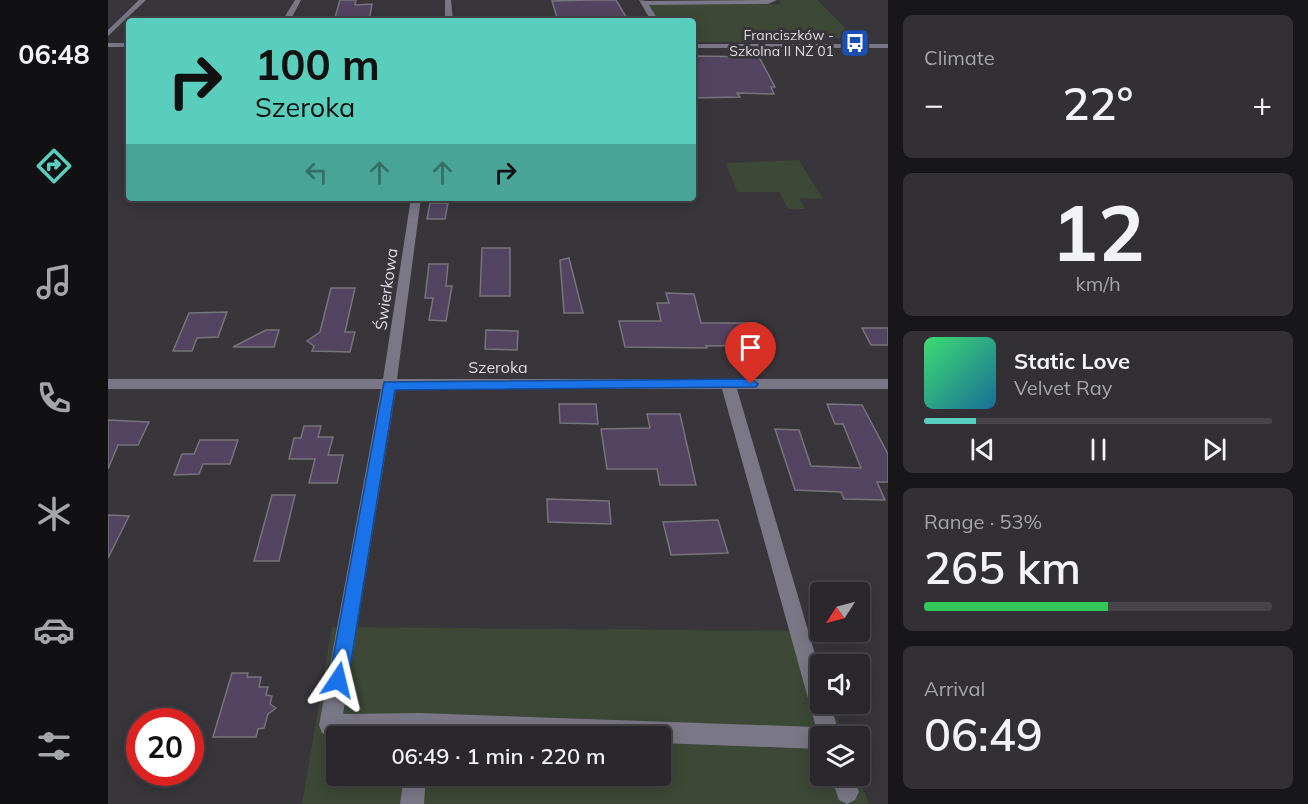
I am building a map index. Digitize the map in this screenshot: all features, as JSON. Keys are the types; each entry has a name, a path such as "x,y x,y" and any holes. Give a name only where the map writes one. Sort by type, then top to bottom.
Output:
{"street":[{"path":"108,34 143,0"},
{"path":"288,18 298,0"},
{"path":"448,0 449,18"},
{"path":"643,2 768,2 774,0"},
{"path":"643,2 653,18"},
{"path":"108,45 126,45"},
{"path":"696,46 888,46"},
{"name":"Świerkowa","path":"348,726 330,725 389,385 416,201"},
{"name":"Szeroka","path":"108,384 888,384"},
{"path":"728,384 826,726"},
{"path":"671,735 810,738"},
{"path":"412,804 414,786"}],"green space":[{"path":"779,0 817,0 855,38 753,38 755,42 696,42 696,18 658,18 649,5 781,4"},
{"path":"799,160 823,199 799,198 805,209 788,209 779,192 737,192 726,163"},
{"path":"332,627 806,631 814,654 810,654 810,714 836,714 840,726 810,726 810,786 862,786 869,804 302,804"}],"building":[{"path":"340,0 356,0 355,5 372,4 370,18 335,18"},
{"path":"616,0 627,18 557,18 552,1"},
{"path":"696,56 759,57 775,87 771,87 774,94 737,93 740,97 696,98"},
{"path":"430,203 448,203 445,219 427,219"},
{"path":"482,248 510,248 510,296 480,296"},
{"path":"569,258 583,313 564,313 560,260"},
{"path":"429,264 448,264 446,286 452,286 446,321 429,320 433,298 425,298"},
{"path":"331,288 355,288 345,332 355,332 350,352 312,351 314,346 307,341 320,332"},
{"path":"666,293 694,294 701,323 756,323 765,345 706,346 707,348 625,347 619,321 661,321 657,303 669,303"},
{"path":"227,312 218,337 197,338 192,351 173,351 189,313"},
{"path":"862,328 888,328 888,345 871,345"},
{"path":"266,330 279,330 274,347 233,347"},
{"path":"486,330 518,331 517,350 485,349"},
{"path":"559,404 596,404 598,424 560,423"},
{"path":"827,404 862,405 888,454 888,482 877,482 885,500 844,499 841,492 795,490 775,429 799,430 811,466 861,468 843,424 835,424"},
{"path":"647,414 680,414 696,485 660,485 657,469 607,469 601,429 650,428"},
{"path":"108,420 149,422 138,445 118,445 108,469"},
{"path":"304,426 321,426 318,437 333,437 328,455 343,455 337,483 309,483 315,459 289,459 294,438 301,438"},
{"path":"200,440 238,440 230,464 203,464 199,474 174,475 182,454 194,454"},
{"path":"272,495 295,495 279,561 254,561"},
{"path":"547,499 609,501 611,524 548,522"},
{"path":"108,515 129,516 108,558"},
{"path":"718,520 728,553 671,555 663,522"},
{"path":"232,673 248,673 247,677 261,677 259,687 268,687 266,695 272,696 270,704 276,708 268,714 264,728 258,729 256,737 213,737"}],"place":[{"name":"Franciszków - Szkolna II NŻ 01","path":"855,43"}],"route":[{"path":"338,680 389,385 751,384"}]}
